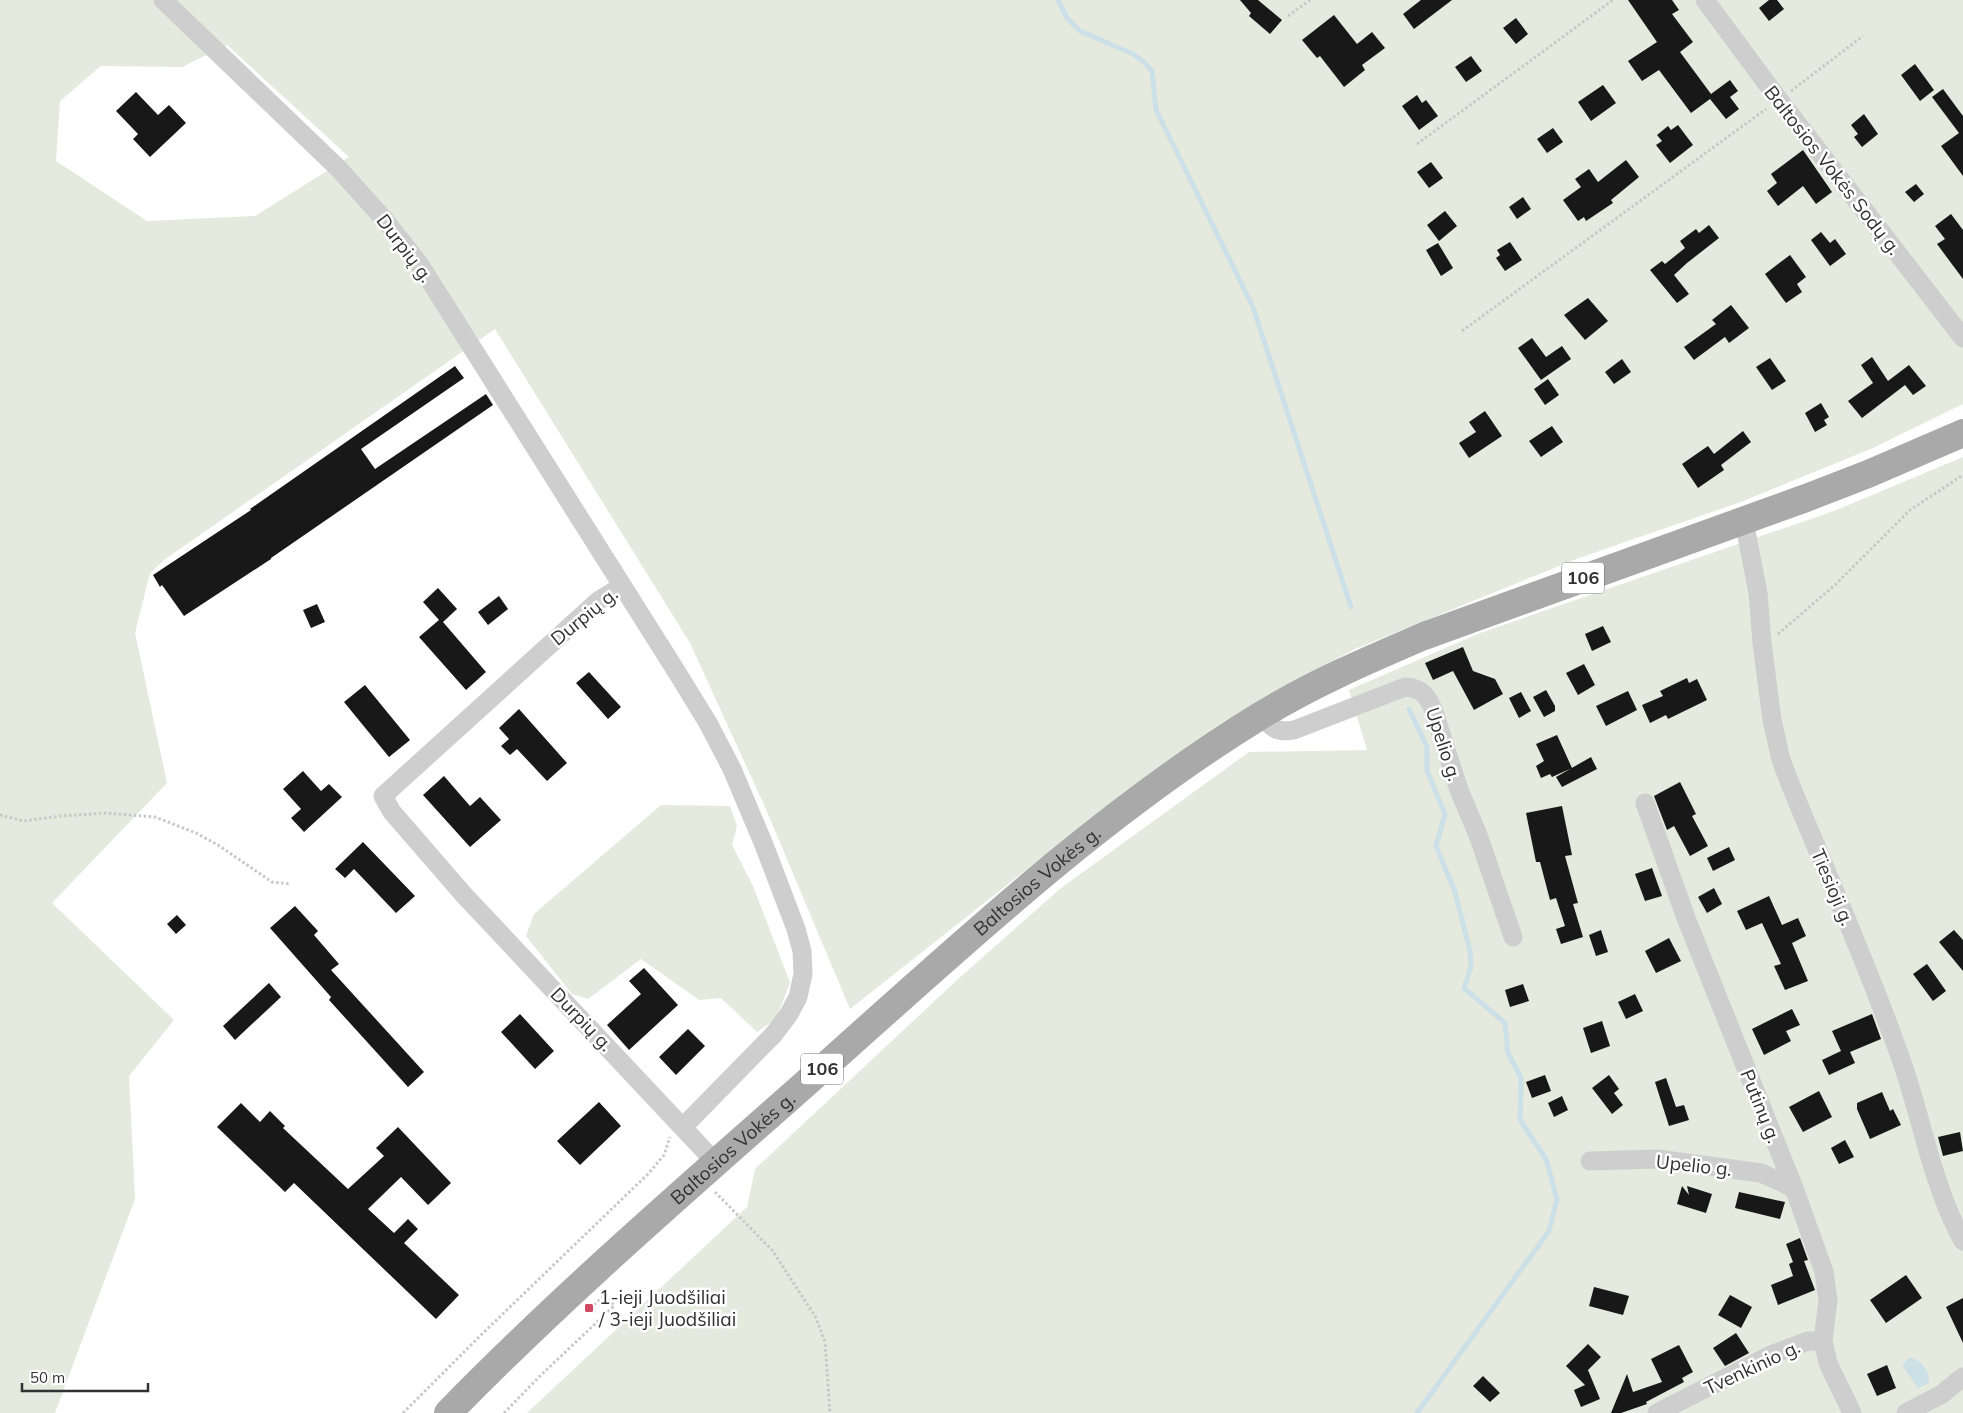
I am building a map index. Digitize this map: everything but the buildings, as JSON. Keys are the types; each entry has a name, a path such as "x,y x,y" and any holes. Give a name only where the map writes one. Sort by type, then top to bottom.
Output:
{"main road":[{"name":"106","path":"1262,715 1353,667 1424,636 1744,521 1868,474 1963,433"},
{"name":"Baltosios Vokės g.","path":"448,1413 502,1358 709,1170 990,920 1092,835 1214,745 1262,715"}],"street":[{"name":"Durpių g.","path":"163,0 338,168 384,218 420,265 622,586 598,601 383,796 392,812 464,895 679,1124 709,1170"},
{"name":"Baltosios Vokės Sodų g.","path":"1705,0 1779,100 1963,338"},
{"name":"Tiesioji g.","path":"1744,521 1758,593 1772,720 1781,760 1879,997 1910,1085 1938,1184 1953,1224 1963,1242"},
{"path":"622,586 708,723 732,769 764,845 796,929 802,951 804,974 798,997 789,1014 774,1034 679,1124"},
{"name":"Upelio g.","path":"1262,715 1273,729 1283,732 1294,730 1405,687 1421,690 1427,697 1433,710 1459,790 1478,835 1513,937"},
{"name":"Putinų g.","path":"1645,802 1686,918 1794,1188 1824,1272 1828,1300 1823,1341 1828,1363 1852,1413"},
{"name":"Upelio g.","path":"1590,1161 1657,1159 1722,1167 1761,1173 1794,1188"},
{"name":"Tvenkinio g.","path":"1657,1413 1770,1354 1801,1343 1823,1341"},
{"path":"1906,1413 1942,1394 1963,1376"}],"path":[{"path":"1288,16 1310,0"},
{"path":"1416,144 1613,0"},
{"path":"1462,331 1864,36"},
{"path":"1763,648 1836,584 1910,510 1963,475"},
{"path":"0,815 24,821 106,813 155,817 196,833 218,845 272,882 290,884"},
{"path":"403,1413 649,1173 664,1155 679,1124"},
{"path":"709,1170 772,1250 815,1316 825,1342 830,1413"},
{"path":"504,1413 541,1374 614,1306 606,1295 590,1308"}],"shaded area":[{"path":"0,0 1963,0 1963,404 1873,448 1741,502 1579,558 1355,649 1293,682 1219,725 1112,802 850,1009 765,807 690,643 495,329 164,560 150,573 135,633 167,783 52,903 174,1020 129,1076 135,1199 55,1413 0,1413","holes":["227,45 349,157 255,216 147,221 56,161 60,101 101,66 182,67"]},
{"path":"1963,457 1963,1413 527,1413 747,1207 755,1169 957,980 1061,888 1249,752 1367,750 1349,690 1480,633 1834,511"},
{"path":"661,805 730,806 737,826 732,845 753,886 790,983 776,1019 757,1032 721,998 699,1000 641,959 588,999 572,994 526,936 534,914"},
{"path":"1910,1357 1924,1367 1928,1374 1929,1383 1918,1388 1902,1365"}],"waterway":[{"path":"1058,0 1067,18 1080,31 1133,54 1152,71 1156,110 1253,307 1351,607"},
{"path":"1409,709 1427,747 1427,771 1445,814 1436,846 1455,892 1470,951 1471,967 1464,988 1505,1023 1508,1053 1521,1078 1520,1120 1546,1159 1557,1199 1549,1231 1417,1413"}],"place":[{"name":"1-ieji Juodšiliai / 3-ieji Juodšiliai","path":"589,1308"}]}
